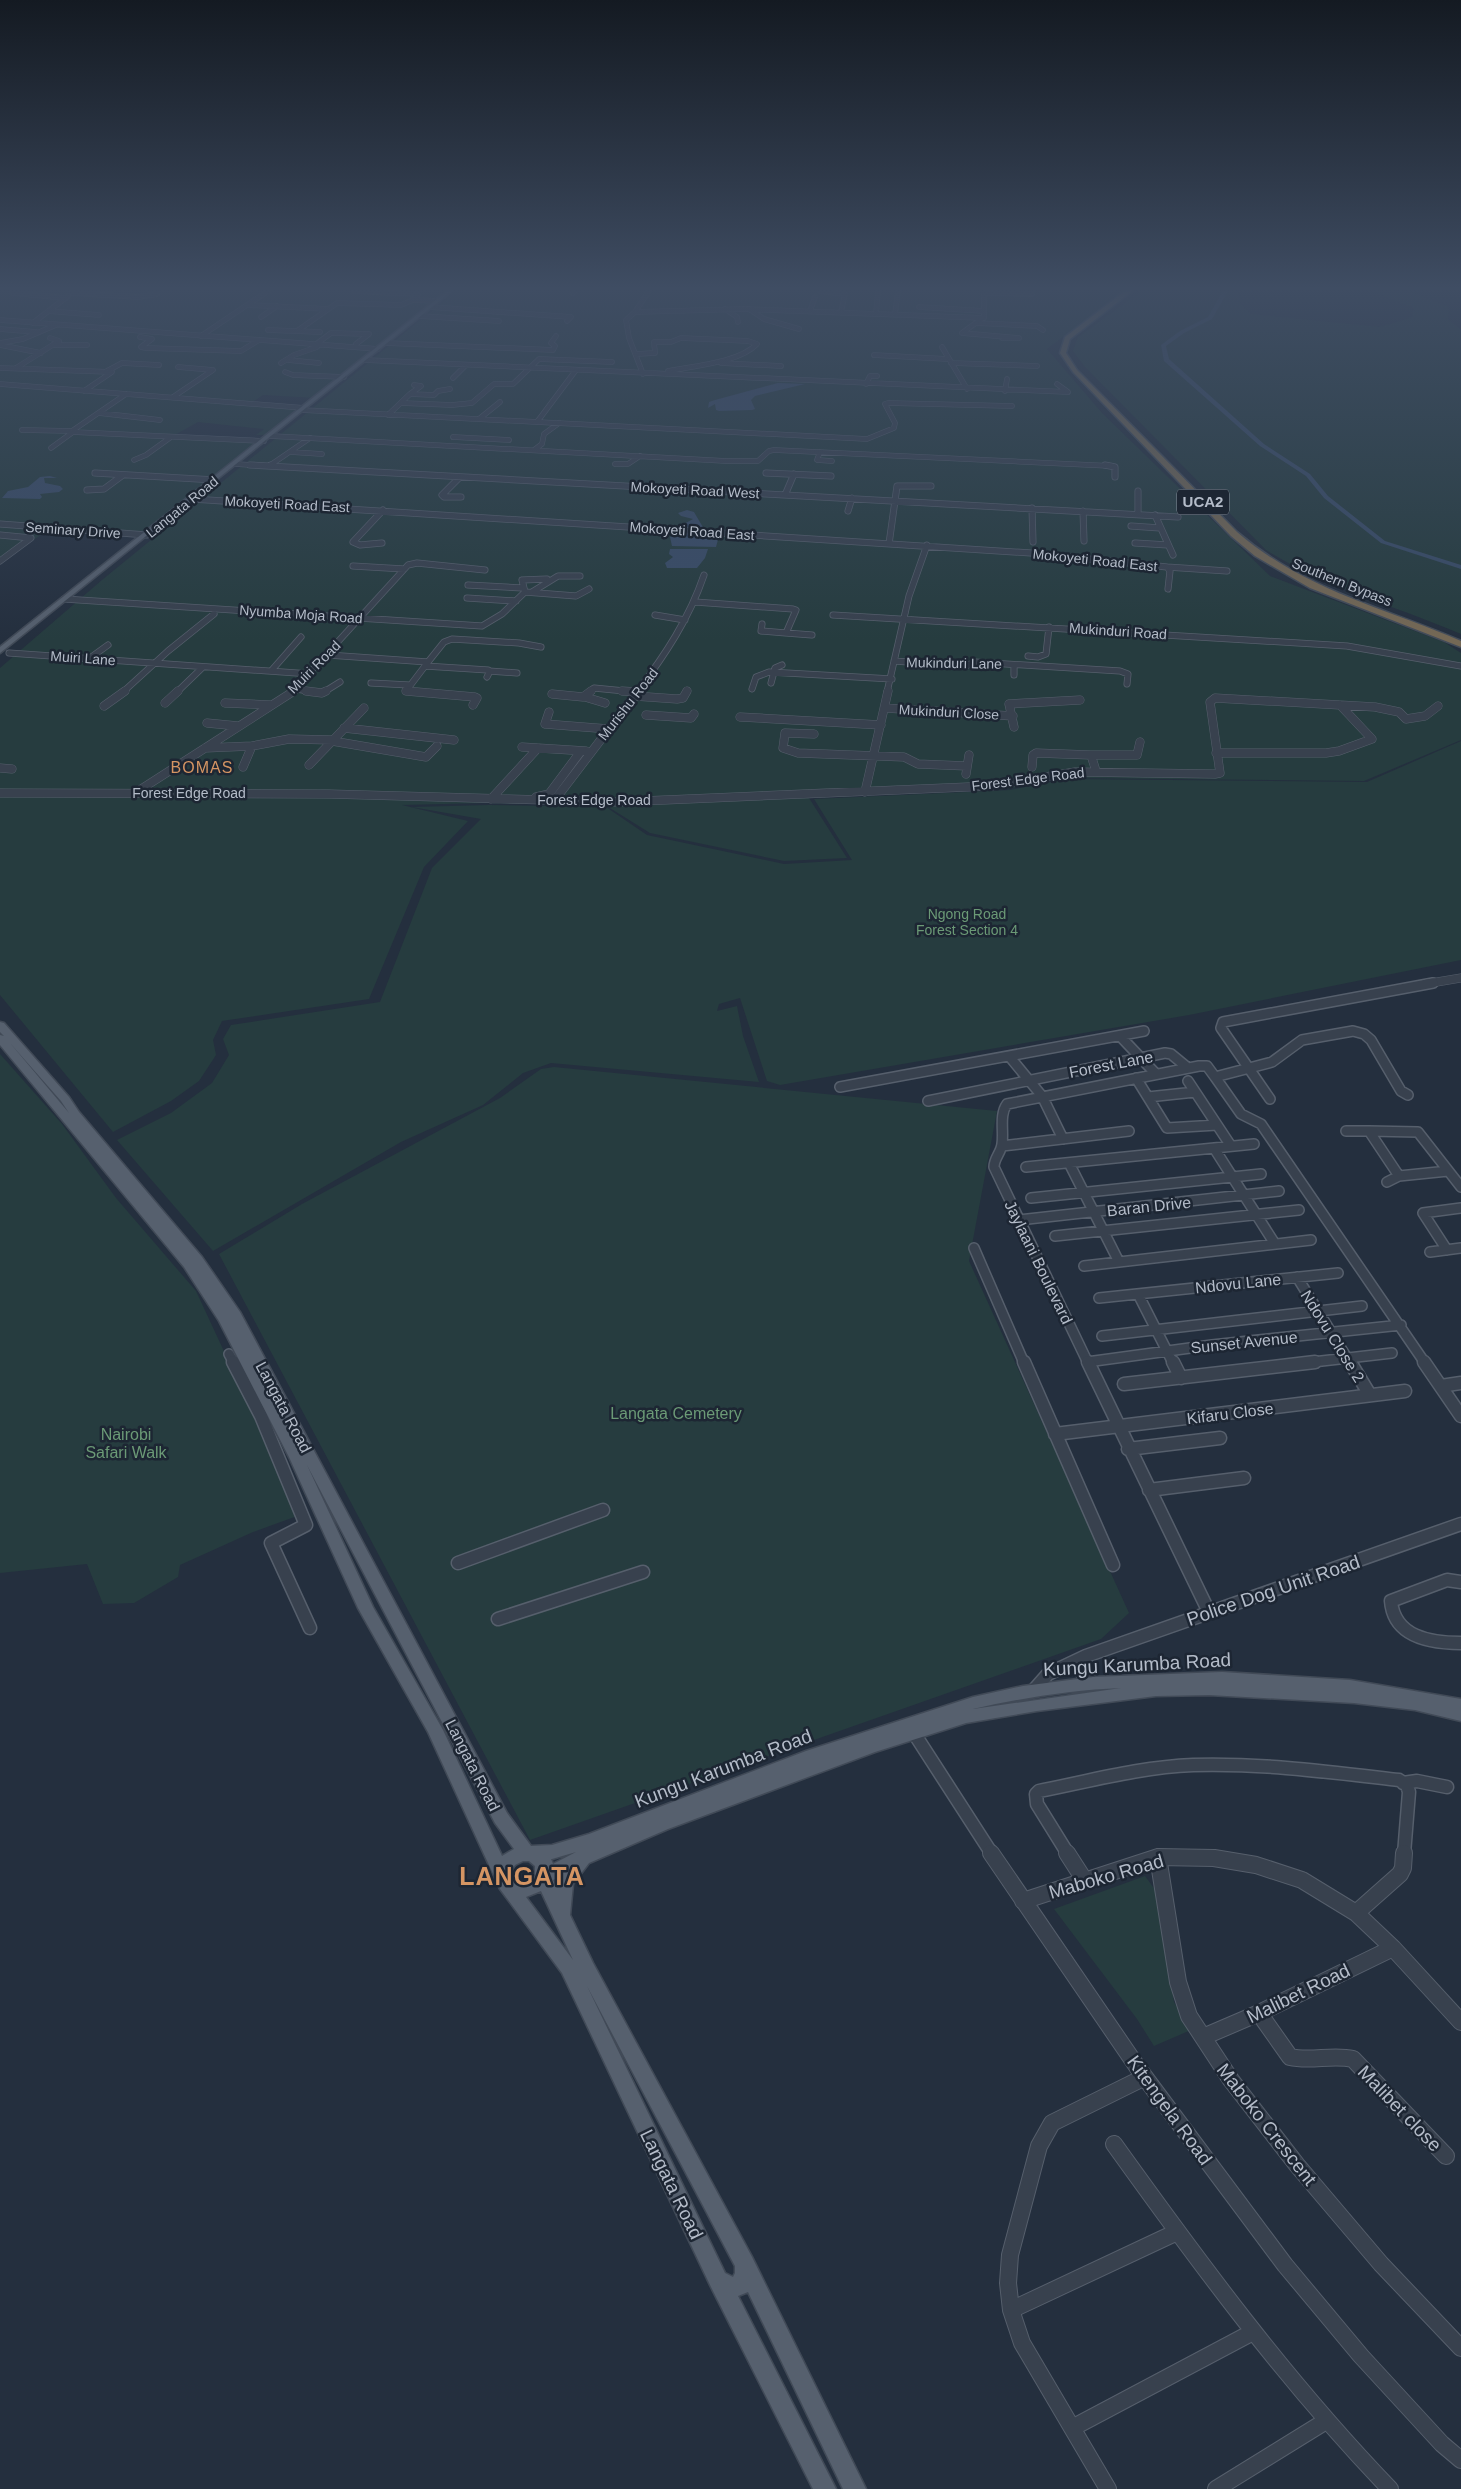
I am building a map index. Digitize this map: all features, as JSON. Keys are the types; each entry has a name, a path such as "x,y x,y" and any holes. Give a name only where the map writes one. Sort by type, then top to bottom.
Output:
{"highway":[{"name":"Southern Bypass","path":"1110,407 1234,534 1261,558 1316,587 1461,644"},
{"name":"Southern Bypass","path":"1116,407 1257,550 1310,581 1461,639"}],"main road":[{"name":"Langata Road","path":"0,651 304,409"},
{"name":"Langata Road","path":"0,661 74,599 100,572"},
{"name":"Langata Road","path":"0,1025 65,1099 75,1114 198,1260 233,1312 507,1829 530,1854"},
{"name":"Langata Road","path":"0,1038 189,1265 214,1301 242,1350 296,1457 366,1608 435,1730 471,1811 505,1879 568,1967 718,2280 825,2489"},
{"name":"Kungu Karumba Road","path":"530,1854 552,1852 591,1841 812,1756 911,1728 973,1703 1033,1691 1093,1683 1222,1678 1299,1682 1393,1691 1461,1705"},
{"path":"544,1878 544,1863 530,1854 520,1854 509,1860 505,1879 524,1890 538,1885 544,1878 572,1862 698,1810 911,1728 966,1717 1037,1705 1156,1690 1249,1690 1354,1697 1415,1704 1461,1715"},
{"path":"563,1916 563,1884 570,1871 589,1856"},
{"name":"Langata Road","path":"544,1878 587,1969 745,2264 855,2489"},
{"path":"718,2280 731,2288 740,2285 746,2275 745,2264"}],"street":[{"path":"22,430 72,431 107,407"},
{"path":"282,407 388,415 867,439 894,428 895,423 888,407"},
{"path":"388,415 398,407"},
{"path":"479,419 494,407"},
{"path":"537,422 547,407"},
{"path":"99,413 160,420"},
{"path":"534,450 542,444 544,434 559,423"},
{"path":"51,448 73,432 264,442"},
{"path":"271,436 754,462 761,460 771,450 1108,465 1116,467 1115,477"},
{"path":"134,460 146,455 163,441 172,437"},
{"path":"453,437 509,440"},
{"path":"269,466 310,438"},
{"path":"477,454 488,448"},
{"path":"291,452 322,454"},
{"path":"820,452 817,460 832,461"},
{"path":"628,464 640,456"},
{"name":"Mokoyeti Road West","path":"235,464 1177,516"},
{"path":"766,472 831,476"},
{"path":"95,473 215,480"},
{"path":"785,494 794,474"},
{"path":"87,490 104,489 123,475"},
{"path":"460,477 442,497 461,498"},
{"path":"927,495 934,479"},
{"path":"889,544 898,485 931,486"},
{"path":"1138,491 1138,514"},
{"path":"445,492 468,492"},
{"path":"848,511 852,498"},
{"name":"Mokoyeti Road East","path":"192,499 1027,552 1167,567 1170,571 1168,589"},
{"path":"1032,508 1033,542"},
{"path":"353,540 383,510"},
{"path":"1083,511 1084,540"},
{"path":"1155,515 1173,555"},
{"name":"Seminary Drive","path":"0,524 146,535"},
{"path":"1131,526 1160,528"},
{"path":"0,535 31,538 0,561"},
{"path":"353,540 369,541 376,536"},
{"path":"353,540 353,542 359,545 382,543"},
{"path":"1135,543 1168,545"},
{"path":"865,792 892,679 894,661 909,596 927,545"},
{"path":"353,566 404,569 410,564 416,563 486,570"},
{"path":"1167,567 1227,571"},
{"name":"Muiri Road","path":"134,794 296,689 404,569"},
{"path":"527,591 521,583 523,579 546,579 564,575 580,576"},
{"name":"Murishu Road","path":"554,801 665,655 695,602 704,575"},
{"name":"Nyumba Moja Road","path":"64,599 484,626 527,591 546,579"},
{"path":"468,586 576,596 583,594 589,589"},
{"path":"467,598 516,601"},
{"path":"695,602 789,608 795,610 786,633"},
{"path":"755,613 794,614"},
{"name":"Muiri Lane","path":"104,706 134,684 214,614"},
{"path":"655,615 663,618 685,620"},
{"name":"Mukinduri Road","path":"833,615 1331,645 1368,649 1461,666"},
{"path":"762,624 761,631 764,632"},
{"path":"1028,656 1038,657 1046,654 1049,627"},
{"path":"764,632 812,635"},
{"path":"761,641 764,632"},
{"path":"270,671 300,637"},
{"path":"473,705 477,698 475,697 411,693 406,691 446,640 454,639 541,647"},
{"path":"90,658 108,645"},
{"name":"Muiri Lane","path":"9,653 311,674"},
{"path":"328,655 427,664 488,674 517,673"},
{"name":"Mukinduri Lane","path":"894,661 966,666 975,662 1120,671 1128,674 1127,684"},
{"path":"771,683 775,668 782,665"},
{"name":"Mukinduri Lane","path":"1014,665 1014,675"},
{"path":"164,703 203,667"},
{"path":"752,689 756,677 767,672 892,679"},
{"path":"296,689 322,693 340,682"},
{"path":"371,683 409,685"},
{"path":"585,697 594,688 673,699 683,698 687,691"},
{"path":"552,694 585,697 605,703"},
{"path":"1340,705 1372,739 1339,751 1326,753 1216,753 1210,702 1215,698 1340,705 1396,711 1406,720 1425,716 1438,706"},
{"path":"665,716 673,699"},
{"path":"1014,727 1008,706 1011,704 1080,700"},
{"path":"225,703 271,705"},
{"path":"309,765 364,708"},
{"name":"Mukinduri Close","path":"885,708 1012,716"},
{"path":"549,712 544,724 609,728"},
{"path":"646,715 692,718 694,714"},
{"path":"745,715 881,725"},
{"path":"207,723 238,726"},
{"path":"344,728 454,740"},
{"path":"814,734 785,733 783,748 791,752 806,754 904,757 918,764 967,770 969,755"},
{"path":"205,748 252,746 289,739 332,740 426,757 437,746"},
{"path":"1032,767 1033,755 1036,753 1139,758 1140,742"},
{"path":"243,766 252,746"},
{"path":"522,747 591,752"},
{"path":"493,797 538,748"},
{"path":"493,797 536,797 549,794 581,751"},
{"name":"Forest Edge Road","path":"0,792 329,794 640,802 1007,784 1067,773 1218,774 1220,769 1216,753"},
{"path":"1091,755 1096,772"},
{"path":"0,768 12,769"},
{"path":"1270,1099 1247,1069 1221,1028 1223,1022 1258,1014 1461,978"},
{"path":"840,1087 1144,1031"},
{"path":"1408,1095 1400,1091 1371,1040 1364,1034 1354,1031 1302,1040 1272,1062 1214,1077 1241,1114 1261,1124 1401,1325 1461,1416"},
{"path":"1120,1036 1156,1074"},
{"name":"Forest Lane","path":"928,1101 1168,1053 1188,1068"},
{"path":"1009,1056 1042,1096 1063,1138"},
{"name":"Jaylaani Boulevard","path":"1209,1612 1128,1449 1019,1220 994,1167 994,1160 1002,1146 1004,1106 1012,1102 1188,1068 1207,1066 1214,1077"},
{"path":"1136,1078 1169,1128 1217,1125"},
{"path":"1188,1081 1231,1146"},
{"path":"1148,1097 1195,1092"},
{"path":"1369,1130 1399,1176"},
{"path":"1346,1131 1404,1130 1418,1132 1461,1187"},
{"path":"1002,1146 1129,1131"},
{"path":"1026,1168 1254,1144"},
{"path":"1214,1148 1275,1244"},
{"path":"1069,1163 1119,1262"},
{"path":"1386,1182 1399,1176 1448,1171"},
{"path":"1031,1198 1261,1174"},
{"name":"Baran Drive","path":"1019,1220 1279,1192"},
{"path":"1447,1250 1423,1213 1426,1211 1461,1208"},
{"path":"1055,1236 1255,1213 1299,1210"},
{"path":"1084,1266 1311,1240"},
{"path":"974,1248 1113,1564"},
{"path":"1430,1252 1461,1248"},
{"name":"Ndovu Lane","path":"1100,1298 1338,1273"},
{"name":"Ndovu Close 2","path":"1297,1277 1370,1395"},
{"path":"1138,1294 1181,1378"},
{"path":"1102,1336 1362,1306"},
{"name":"Sunset Avenue","path":"1087,1362 1166,1351 1401,1325"},
{"path":"1124,1384 1392,1353"},
{"path":"229,1354 260,1416 306,1525 271,1543 310,1628"},
{"path":"1441,1386 1461,1383"},
{"name":"Kifaru Close","path":"1055,1434 1405,1391"},
{"path":"1128,1449 1220,1438"},
{"path":"1149,1490 1244,1478"},
{"path":"458,1563 602,1510"},
{"name":"Police Dog Unit Road","path":"1033,1691 1048,1674 1086,1656 1461,1524"},
{"path":"498,1620 643,1572"},
{"path":"1461,1582 1451,1580 1436,1584 1391,1601 1390,1610 1396,1620 1417,1637 1441,1643 1461,1643"},
{"path":"1086,1656 1082,1666 1082,1673 1093,1683"},
{"name":"Kitengela Road","path":"911,1728 1023,1901 1145,2078 1285,2266 1352,2345 1442,2444 1461,2460"},
{"path":"1085,1881 1037,1804 1036,1794 1039,1791 1148,1769 1193,1765 1285,1766 1362,1774 1403,1783 1417,1781 1447,1787"},
{"path":"1356,1913 1400,1874 1410,1798 1407,1785 1403,1783"},
{"name":"Maboko Road","path":"1023,1901 1158,1857 1214,1858 1256,1865 1302,1880 1356,1913 1393,1948 1461,2022"},
{"name":"Maboko Crescent","path":"1158,1857 1180,1990 1189,2016 1231,2080 1297,2166 1381,2264 1461,2348"},
{"name":"Malibet Road","path":"1203,2037 1259,2013 1393,1948"},
{"name":"Malibet close","path":"1259,2013 1290,2057 1312,2061 1332,2055 1352,2059 1446,2156"},
{"path":"1108,2489 1022,2343 1011,2310 1008,2283 1010,2255 1039,2146 1052,2123 1145,2078"},
{"path":"1114,2144 1177,2232 1253,2332 1326,2421 1390,2489"},
{"path":"1011,2310 1177,2232"},
{"path":"1072,2428 1253,2332"},
{"path":"1216,2489 1326,2421"}],"green space":[{"path":"0,407 280,407 303,409 273,435 256,435 264,429 198,422 173,436 261,441 143,534 50,529 0,562"},
{"path":"314,407 1097,407 1270,576 1444,642 1461,653 1461,740 1364,781 1066,778 1009,789 809,798 847,858 784,861 650,833 605,805 485,803 402,805 468,821 424,867 369,999 222,1021 213,1040 216,1055 199,1081 171,1101 113,1132 0,995 0,668 102,580"},
{"path":"1125,407 1461,407 1461,634 1337,586 1266,550"},
{"name":"Ngong Road Forest Section 4","path":"1461,741 1461,960 1189,1015 780,1085 767,1081 740,998 719,1004 717,1011 737,1006 743,1036 759,1082 551,1063 523,1073 483,1105 401,1142 213,1251 117,1140 171,1113 212,1083 229,1055 223,1039 231,1025 380,1002 432,868 481,819 412,807 489,805 606,807 647,835 784,864 852,860 814,799 1010,790 1067,779 1367,782"},
{"name":"Nairobi Safari Walk","path":"0,1054 62,1124 116,1198 196,1291 300,1515 253,1532 180,1565 178,1577 134,1603 103,1604 87,1564 0,1573"},
{"name":"Langata Cemetery","path":"554,1067 997,1111 969,1261 1129,1613 1101,1639 530,1840 219,1254 302,1204 500,1098 541,1069"},
{"path":"1145,1876 1156,1891 1174,2002 1191,2030 1154,2046 1137,2019 1054,1909"}],"water":[{"path":"716,407 754,407 755,409 719,411 716,410"},
{"path":"50,476 57,478 44,478 45,483 60,486 63,489 59,492 40,494 42,497 40,499 2,498 8,491 28,487 40,477"},
{"path":"687,510 694,512 704,529 688,528 684,524 693,519 681,516 678,513"},
{"path":"679,533 719,536 716,547 672,546 670,537"},
{"path":"670,549 708,549 705,558 697,568 667,568 665,563 673,557 669,554"}],"waterway":[{"path":"1219,407 1262,445 1308,475 1326,497 1383,542 1461,567"}],"district":[{"name":"BOMAS","path":"202,767"},
{"name":"LANGATA","path":"522,1876"}]}
